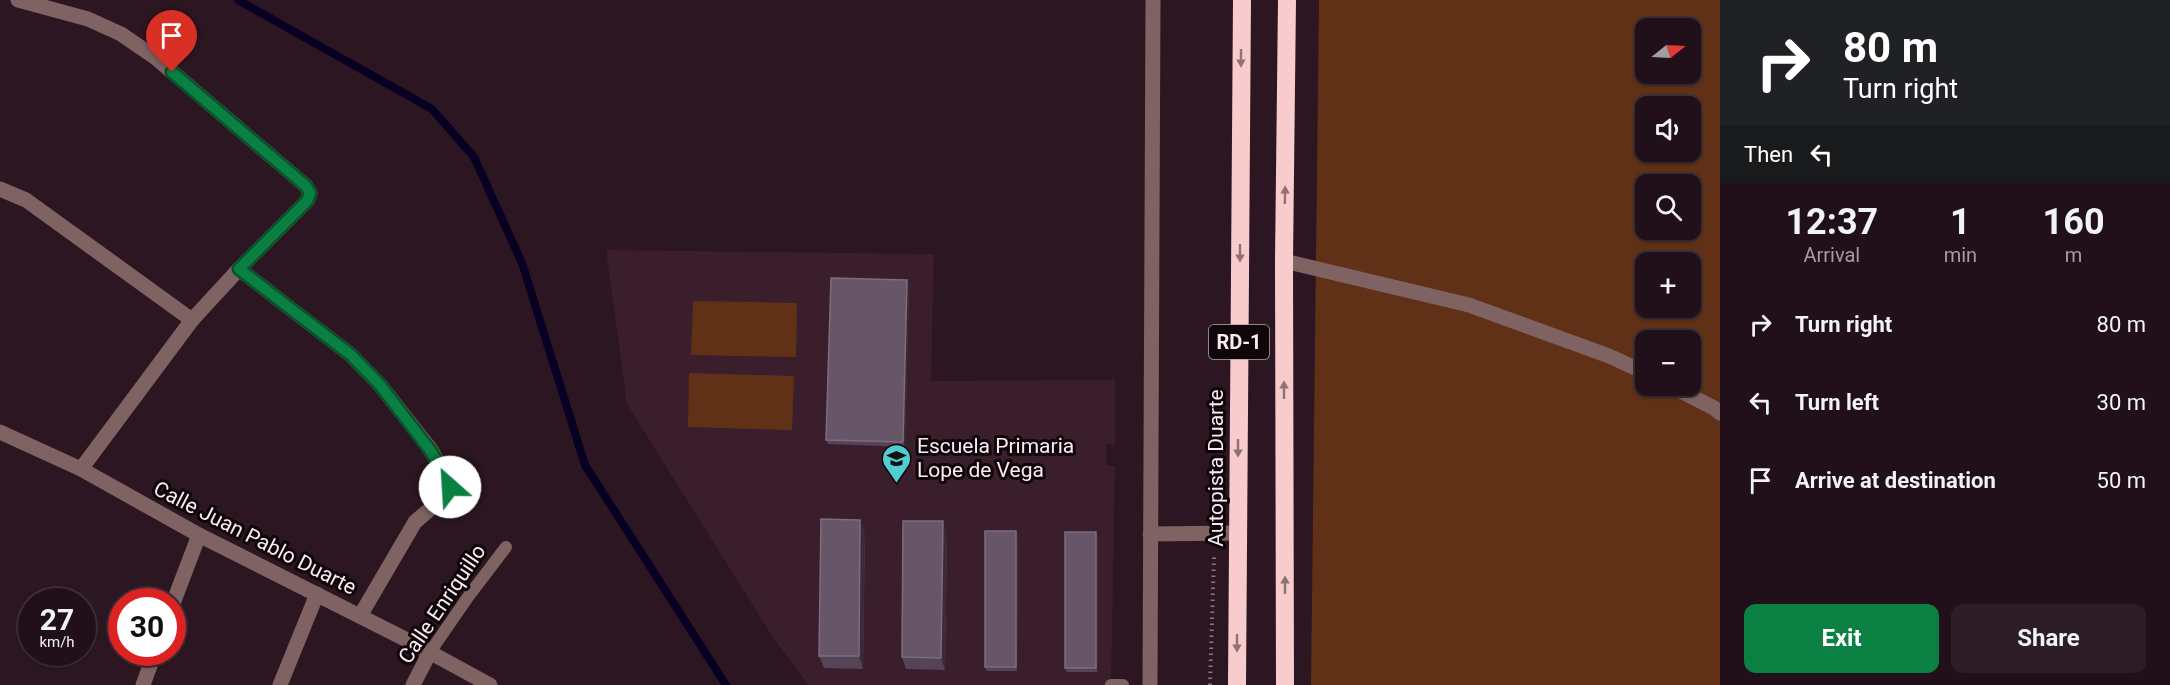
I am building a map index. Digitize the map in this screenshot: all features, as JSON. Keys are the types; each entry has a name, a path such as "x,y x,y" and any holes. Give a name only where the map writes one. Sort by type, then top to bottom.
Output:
{"highway":[{"name":"Autopista Duarte","path":"1237,685 1242,0"},
{"name":"RD-1","path":"1285,685 1284,261 1287,0"}],"street":[{"path":"18,0 88,19 122,34 156,58 306,186 310,193 307,201 192,320 81,469"},
{"path":"1150,685 1153,0"},
{"path":"0,189 26,200 192,320"},
{"path":"1284,261 1469,305 1609,356 1635,368"},
{"path":"239,269 351,355 380,385 430,450 450,487 446,496 415,522 360,616"},
{"path":"1691,396 1720,413"},
{"name":"Calle Juan Pablo Duarte","path":"0,432 81,469 199,535 430,652 490,685"},
{"path":"1150,534 1238,533"},
{"path":"179,588 199,535"},
{"path":"280,685 316,594"},
{"name":"Calle Enriquillo","path":"413,685 430,652"},
{"path":"143,685 150,666"}],"lane":[{"name":"Calle Enriquillo","path":"430,652 506,547"},
{"path":"1111,685 1123,685"}],"path":[{"path":"1210,685 1215,534"}],"shaded area":[{"path":"1319,0 1720,0 1720,685 1311,685"},
{"name":"Escuela Primaria Lope de Vega","path":"606,250 934,254 931,381 1115,380 1115,444 1107,444 1106,455 1107,465 1115,466 1111,685 809,685 774,639 627,404"},
{"path":"693,301 797,303 796,357 691,355"},
{"path":"689,373 794,376 792,430 688,427"}],"building":[{"path":"831,278 907,280 903,442 826,440"},
{"path":"821,519 860,520 859,656 819,656"},
{"path":"903,521 943,521 941,658 902,657"},
{"path":"985,531 1016,531 1016,667 985,667"},
{"path":"1065,532 1096,532 1096,668 1065,668"}],"waterway":[{"path":"238,0 432,109 474,157 522,263 585,465 726,685"}],"place":[{"name":"Escuela Primaria Lope de Vega","path":"896,484"}],"route":[{"path":"172,72 306,186 310,193 307,201 239,269 351,355 380,385 430,450 450,487"}]}
